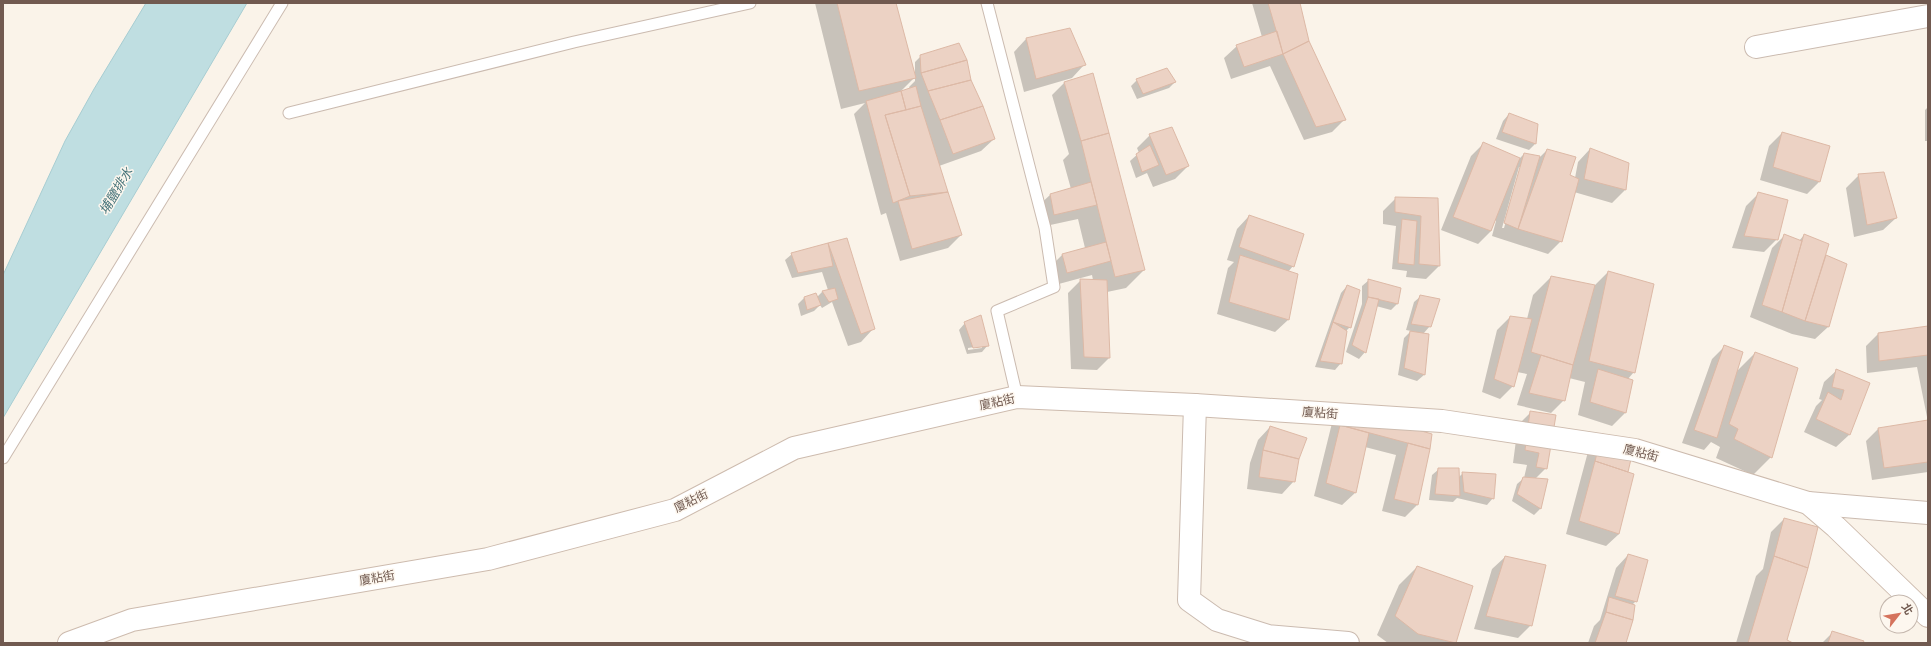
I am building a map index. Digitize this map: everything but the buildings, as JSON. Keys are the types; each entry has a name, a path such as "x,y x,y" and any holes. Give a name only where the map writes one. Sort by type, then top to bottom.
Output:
{"street":[{"path":"1756,47 1928,16"},
{"name":"廈粘街","path":"69,643 132,620 488,559 675,510 794,448 1017,397 1196,405 1442,422 1635,450 1808,503 1836,527 1928,616"},
{"path":"1196,405 1189,600 1217,620 1268,636 1348,643"},
{"path":"1808,503 1928,514"}],"lane":[{"path":"3,458 282,3"},
{"path":"289,113 574,42 750,3"},
{"path":"987,3 1045,228 1054,287 997,311 1017,397"}],"water":[{"name":"埔鹽排水","path":"146,3 247,3 3,418 3,275 65,141 94,89"}]}
